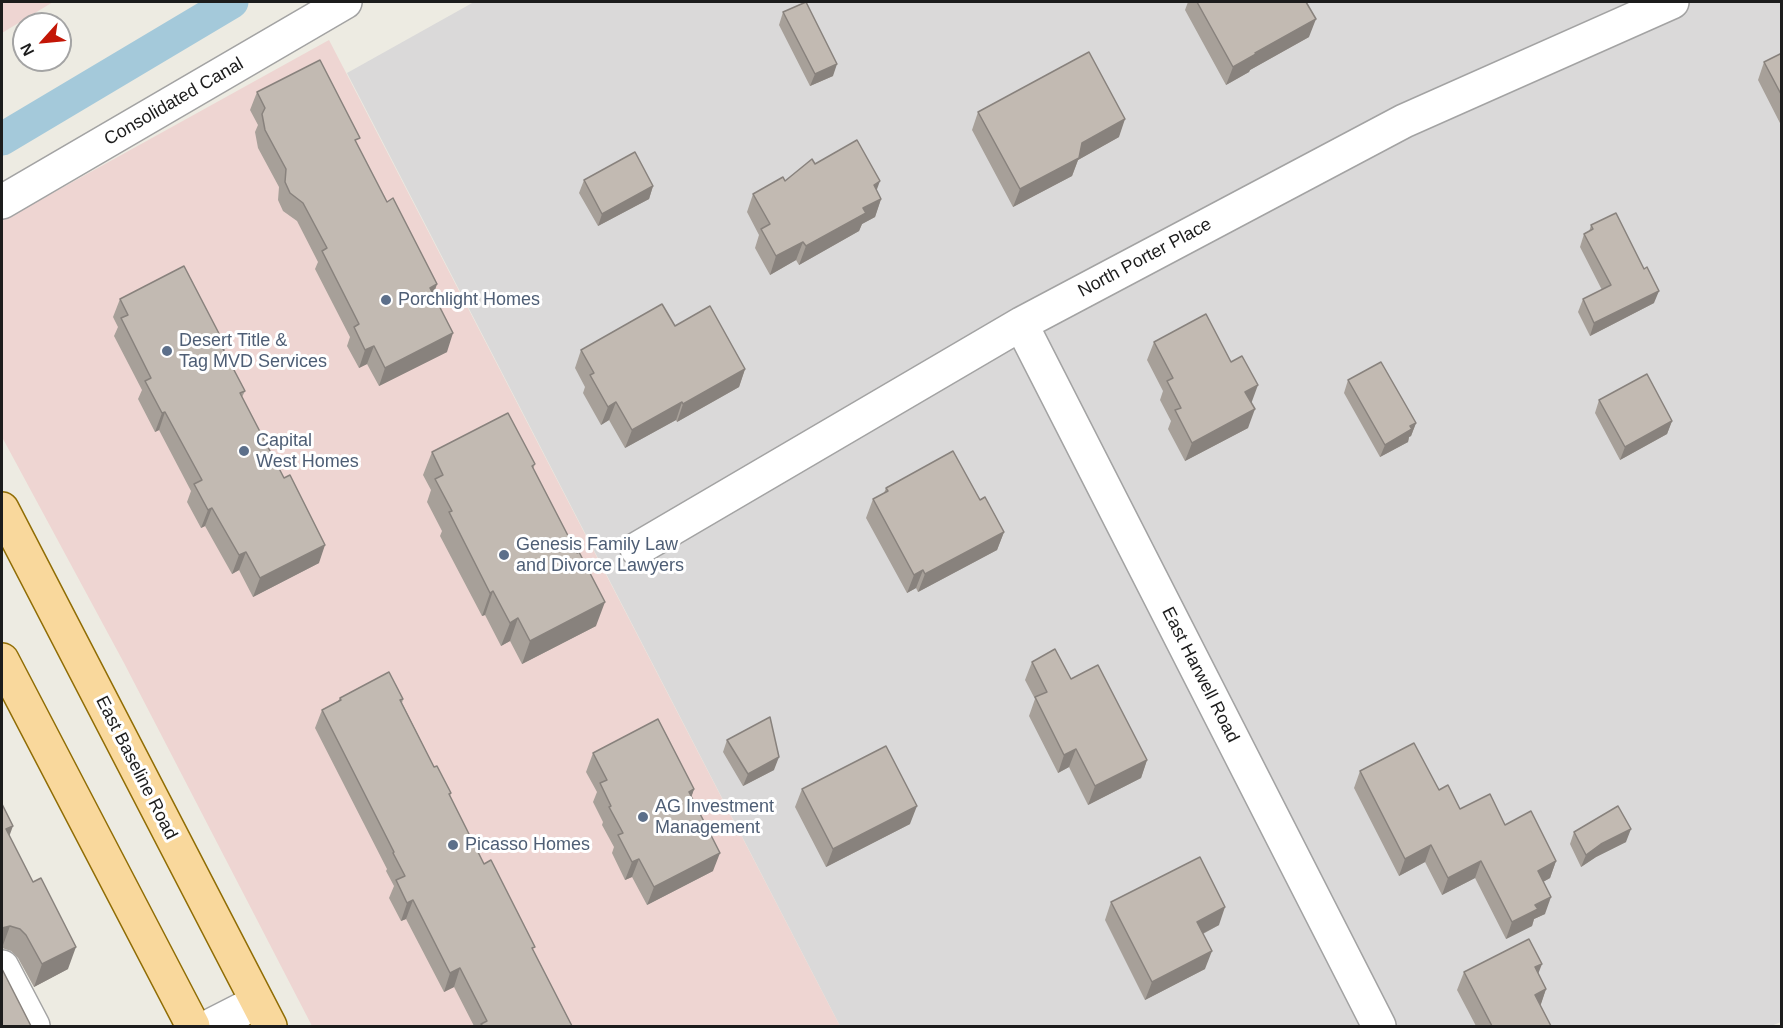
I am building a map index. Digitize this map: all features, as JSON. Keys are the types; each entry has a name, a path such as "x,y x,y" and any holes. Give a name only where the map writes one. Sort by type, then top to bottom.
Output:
{"main road":[{"name":"East Baseline Road","path":"2,509 263,1014"},
{"path":"2,660 193,1026"}],"street":[{"name":"Consolidated Canal","path":"2,202 345,2"},
{"name":"North Porter Place","path":"637,549 1021,324 1404,121 1672,2"},
{"name":"East Harwell Road","path":"1021,324 1379,1026"},
{"path":"2,967 27,1025"},
{"path":"210,1026 263,1014"}],"shaded area":[{"path":"2,2 53,2 37,12 12,12 12,27 2,33"},
{"path":"474,2 1781,2 1781,1022 1771,1026 840,1026 347,73"},
{"path":"329,40 840,1026 312,1026 124,663 2,437 2,221"}],"building":[{"path":"806,2 837,64 815,74 783,12"},
{"path":"1197,2 1306,2 1316,19 1233,67"},
{"path":"1089,52 1125,119 1082,143 1079,158 1020,189 978,112"},
{"path":"1782,53 1782,96 1764,62"},
{"path":"320,60 360,138 355,140 387,202 393,198 437,284 430,288 453,333 385,368 374,346 365,350 354,327 359,324 322,251 327,248 303,203 290,193 285,182 286,169 265,130 262,114 265,108 257,92"},
{"path":"857,140 880,181 874,185 881,199 863,208 866,213 806,246 803,242 776,256 761,229 770,224 753,194 783,177 785,181 812,159 815,164"},
{"path":"635,152 653,186 602,214 584,180"},
{"path":"1616,213 1644,269 1647,267 1659,291 1594,323 1583,299 1611,285 1584,234 1593,229 1591,225"},
{"path":"184,266 226,347 223,349 245,391 240,393 284,478 290,475 325,545 260,578 246,552 239,555 212,508 208,510 194,484 202,480 165,412 162,413 145,381 151,378 121,318 128,315 120,299"},
{"path":"662,304 675,326 710,306 745,369 632,430 616,402 608,407 590,375 594,373 581,350"},
{"path":"1206,314 1231,362 1242,356 1258,385 1245,392 1255,409 1192,443 1175,410 1181,408 1167,381 1173,378 1154,342"},
{"path":"1381,362 1416,423 1410,426 1412,429 1385,445 1348,380"},
{"path":"1647,374 1672,421 1625,447 1599,400"},
{"name":"Genesis Family Law and Divorce Lawyers","path":"508,413 535,464 532,466 605,602 530,641 518,618 510,623 493,591 490,593 435,479 443,475 432,452"},
{"path":"953,451 980,500 985,497 1004,532 925,574 923,570 914,575 873,499 888,491 886,488"},
{"path":"1055,649 1071,679 1098,665 1147,760 1095,786 1076,749 1064,755 1035,697 1047,692 1032,662"},
{"path":"389,672 403,699 400,700 434,767 437,766 451,793 449,794 484,864 491,860 572,1026 483,1026 481,1024 487,1021 460,968 450,973 413,900 407,903 396,880 405,876 322,710"},
{"path":"770,717 779,757 748,774 727,740"},
{"name":"AG Investment Management","path":"658,719 694,789 689,792 720,853 654,887 639,859 632,862 618,835 623,833 609,807 611,806 600,783 607,780 593,753"},
{"path":"1414,743 1439,790 1448,785 1460,809 1490,794 1505,825 1531,811 1556,861 1538,871 1551,897 1535,905 1538,909 1512,922 1481,861 1448,878 1431,845 1405,859 1360,771"},
{"path":"886,746 917,806 833,849 802,789"},
{"path":"2,804 13,826 6,829 33,882 41,878 76,947 42,964 26,935 20,929 10,926 2,928"},
{"path":"1618,806 1631,829 1601,844 1586,855 1574,832"},
{"path":"1200,857 1225,907 1197,922 1212,951 1152,982 1111,902"},
{"path":"1529,939 1542,964 1535,967 1546,989 1535,995 1551,1026 1492,1026 1464,972"},
{"path":"2,969 31,1026 2,1026"}],"waterway":[{"path":"2,139 232,2"}],"place":[{"name":"Porchlight Homes","path":"386,300"},
{"name":"Desert Title & Tag MVD Services","path":"167,351"},
{"name":"Capital West Homes","path":"244,451"},
{"name":"Genesis Family Law and Divorce Lawyers","path":"504,555"},
{"name":"AG Investment Management","path":"643,817"},
{"name":"Picasso Homes","path":"453,845"}]}
